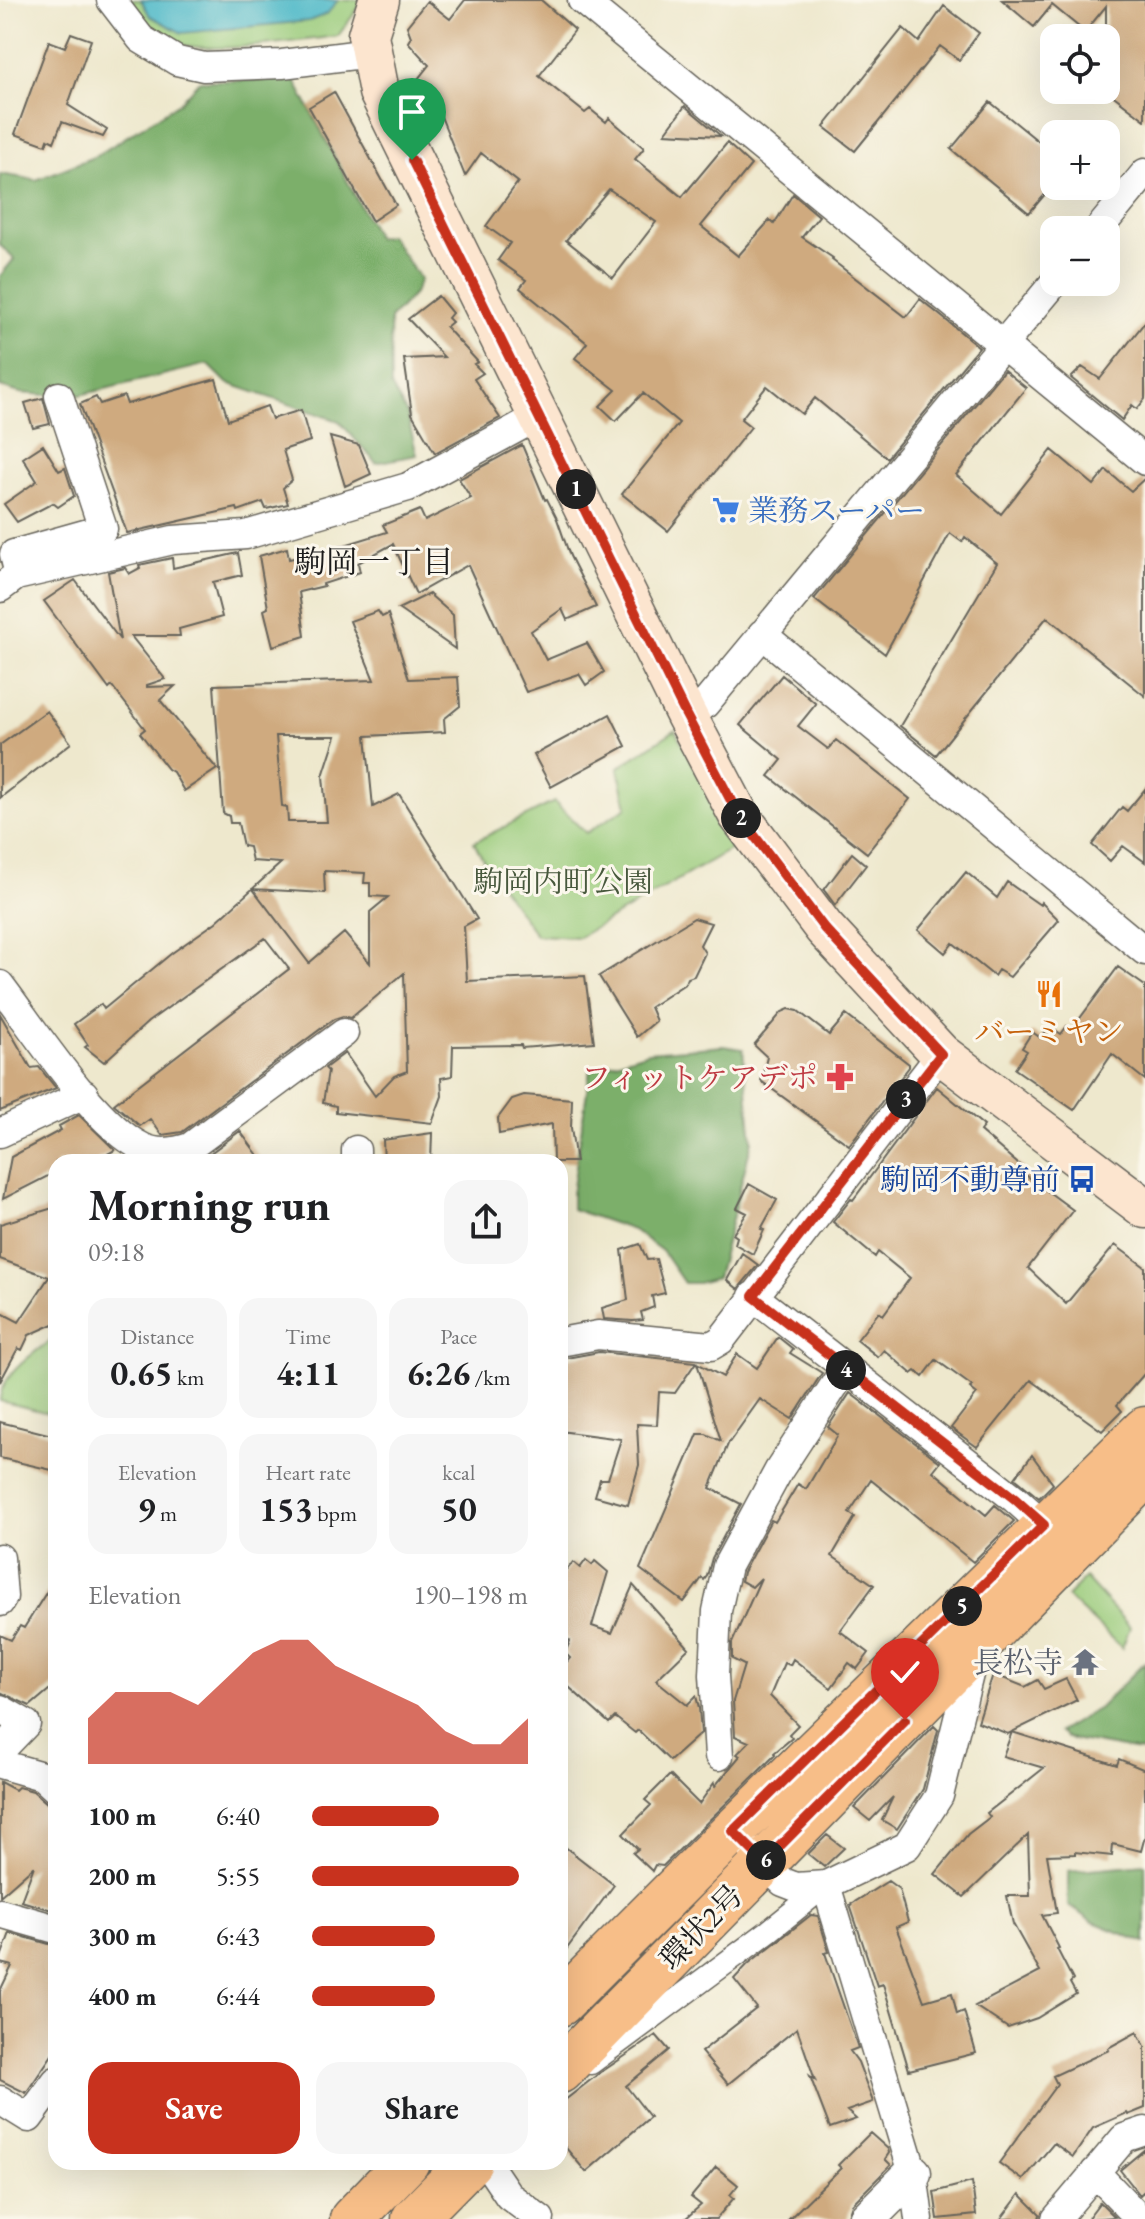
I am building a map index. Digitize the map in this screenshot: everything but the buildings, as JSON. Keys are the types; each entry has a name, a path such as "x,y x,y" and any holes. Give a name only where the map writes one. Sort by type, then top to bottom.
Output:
{"main road":[{"path":"379,0 368,35 379,92 686,715 738,814 824,928 941,1054 1145,1208"},
{"name":"環状2号","path":"568,1996 1145,1429"},
{"name":"環状2号","path":"568,2063 1145,1475"},
{"path":"352,2219 399,2170"},
{"path":"414,2219 462,2170"}],"street":[{"path":"111,0 141,39 177,61 204,67 282,64 370,53"},
{"path":"582,0 1145,461"},
{"path":"1110,216 1145,173"},
{"path":"686,715 705,704 1043,296"},
{"path":"59,396 103,529 14,554 10,581 173,540 246,535 408,487 539,416"},
{"path":"762,634 1145,951"},
{"path":"0,985 106,1119 143,1148 171,1153 190,1147 344,1033"},
{"path":"568,1341 598,1335 711,1346 721,1340 941,1054"},
{"path":"0,1133 84,1094"},
{"path":"753,1296 1015,1499 1044,1525"},
{"path":"719,1756 714,1675 717,1611 727,1566 779,1470 845,1369"},
{"path":"0,1558 3,1597 0,1602"},
{"path":"568,2080 652,2021 826,1885 907,1846 939,1796 976,1649"},
{"path":"0,1709 26,1724 0,1751"},
{"path":"0,1764 42,1776 48,1782"},
{"path":"733,1831 783,1882 796,1887 826,1885"},
{"path":"826,1885 913,2173 919,2219"},
{"path":"0,1913 48,1927"},
{"path":"0,2100 29,2118 48,2092"},
{"path":"1056,2219 1124,2138 1145,2131"},
{"path":"491,2170 509,2196 540,2219"},
{"path":"1095,2172 1140,2219"},
{"path":"867,2219 913,2173"}],"green space":[{"path":"125,0 364,0 338,36 205,48 172,41 147,23"},
{"path":"293,77 377,238 389,235 420,279 414,294 390,319 391,386 407,414 417,455 376,463 339,421 227,383 208,364 72,397 20,393 0,387 0,276 14,259 0,245 0,174 36,180 96,156 179,103 199,81 282,80"},
{"name":"駒岡内町公園","path":"675,730 736,846 579,937 536,935 487,867 474,842 554,802 586,833 627,807 618,768"},
{"path":"724,1046 743,1049 752,1141 717,1278 684,1283 662,1251 633,1230 572,1209 590,1070 648,1052"},
{"path":"48,1342 48,1413 0,1401 6,1382"},
{"path":"1085,1578 1130,1627 1122,1648 1067,1597"},
{"path":"1145,1662 1145,1752 1067,1738 1059,1732 1099,1708"},
{"path":"1145,1864 1145,1943 1091,1921 1068,1905 1068,1871"}],"water":[{"path":"141,0 338,0 327,14 309,21 182,33 150,16"}],"place":[{"name":"業務スーパー","path":"726,510"},
{"name":"バーミヤン","path":"1049,994"},
{"name":"フィットケアデポ","path":"840,1077"},
{"name":"駒岡不動尊前","path":"1082,1179"},
{"name":"長松寺","path":"1085,1662"}],"district":[{"name":"駒岡一丁目","path":"374,562"}],"route":[{"path":"412,160 738,814 824,928 941,1054 753,1296 1015,1499 1044,1525 733,1831 764,1862 905,1720"}]}
